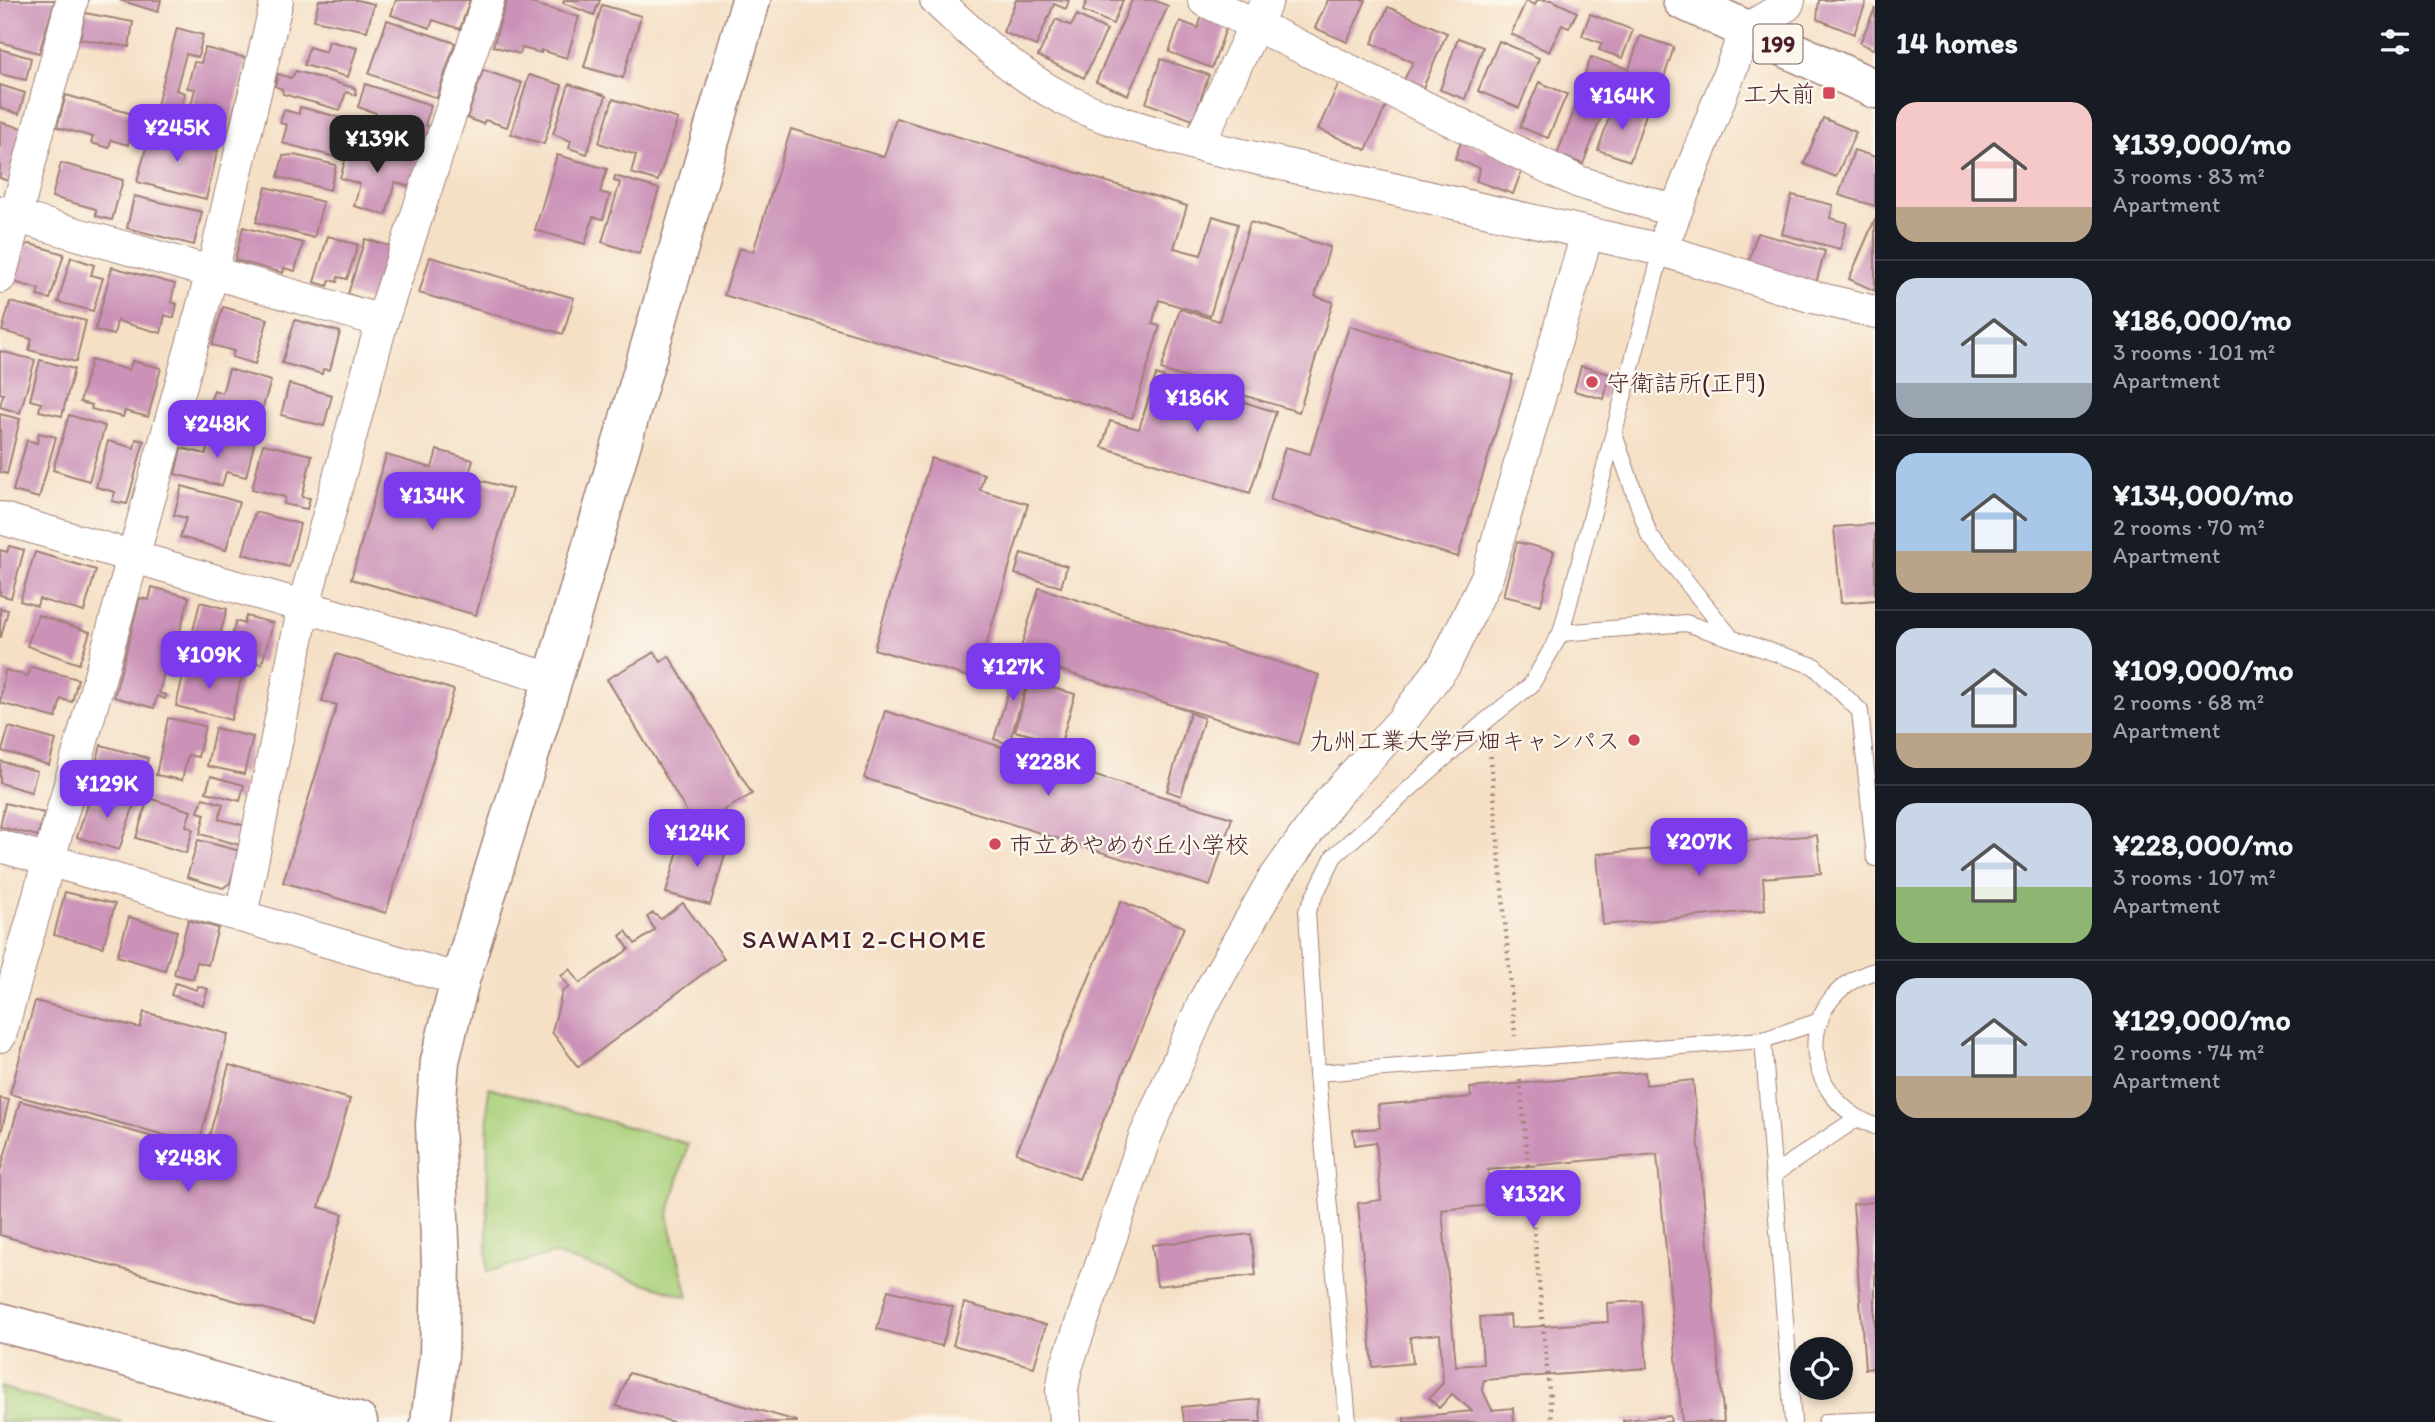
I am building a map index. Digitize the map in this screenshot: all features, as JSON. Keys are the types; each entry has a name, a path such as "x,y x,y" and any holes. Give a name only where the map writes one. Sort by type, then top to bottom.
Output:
{"main road":[{"path":"430,1422 439,1355 441,1263 435,1125 440,1061 460,980 553,679 751,0"},
{"name":"199","path":"1682,0 1875,89"},
{"path":"0,1322 358,1422"}],"street":[{"path":"0,277 8,215 72,0"},
{"path":"0,1036 212,273 277,0"},
{"path":"241,916 304,605 382,321 488,0"},
{"path":"936,0 1014,67 1063,98 1127,123 1199,145 1661,250 1813,297 1875,312"},
{"path":"1204,0 1262,12 1579,182 1675,211"},
{"path":"1661,250 1746,30 1787,5 1789,0"},
{"path":"1199,145 1262,12"},
{"path":"8,215 382,321"},
{"path":"1065,1422 1062,1390 1066,1368 1145,1137 1205,1002 1272,882 1331,801 1402,721 1445,664 1487,577 1587,234"},
{"path":"0,518 553,679"},
{"path":"0,846 460,980"}],"lane":[{"path":"1348,1422 1317,1073 1307,911 1334,856 1487,720 1531,685 1561,634 1615,437 1661,250"},
{"path":"1615,437 1649,535 1729,635"},
{"path":"1561,634 1686,623 1729,635 1814,666 1868,711 1875,858"},
{"path":"1875,971 1845,985 1830,1001 1820,1021 1815,1049 1820,1076 1834,1101 1856,1119 1875,1126"},
{"path":"1317,1073 1763,1040 1820,1021"},
{"path":"1763,1040 1793,1422"},
{"path":"1774,1174 1856,1119"},
{"path":"1826,1422 1875,1420"}],"path":[{"path":"1487,720 1552,1422"}],"green space":[{"path":"488,1087 688,1144 668,1216 688,1297 553,1254 487,1272"},
{"path":"0,1387 122,1422 0,1422"}],"building":[{"path":"0,0 55,0 39,53 0,42"},
{"path":"119,0 161,0 158,12"},
{"path":"319,0 357,0 374,4 367,31 314,20"},
{"path":"396,0 470,0 460,29 433,20 430,28 391,15"},
{"path":"507,0 520,0 579,17 567,58 541,50 541,53 522,48 520,54 493,46"},
{"path":"564,0 600,0 594,15 563,3"},
{"path":"1016,0 1069,0 1066,9 1054,4 1036,46 1003,32"},
{"path":"1087,0 1123,0 1113,24 1083,11"},
{"path":"1132,0 1154,0 1168,6 1128,95 1096,82"},
{"path":"1328,0 1366,0 1347,42 1315,28"},
{"path":"1537,0 1552,0 1577,12 1569,28 1562,25 1549,52 1511,34 1526,1 1535,5"},
{"path":"1819,0 1867,0 1854,34 1817,19"},
{"path":"602,5 641,16 623,78 584,67"},
{"path":"1388,7 1447,33 1423,88 1404,80 1413,62 1372,43"},
{"path":"1875,8 1875,50 1860,43"},
{"path":"85,13 133,22 129,47 80,39"},
{"path":"1590,14 1633,30 1622,58 1599,50 1602,43 1582,36"},
{"path":"1077,15 1107,30 1084,78 1038,56 1056,19 1071,26"},
{"path":"1202,16 1227,25 1212,68 1169,52 1180,21 1198,28"},
{"path":"387,20 455,43 437,98 369,74"},
{"path":"177,28 203,35 198,57 186,54 176,90 185,93 178,119 155,113"},
{"path":"1640,36 1674,47 1656,102 1583,78 1591,57 1629,69"},
{"path":"1458,38 1483,47 1465,99 1440,90"},
{"path":"329,41 357,48 348,77 304,65 309,47 326,52"},
{"path":"1499,41 1539,58 1519,108 1478,91"},
{"path":"205,48 247,58 228,134 186,124 195,89 187,88 194,62 201,63"},
{"path":"0,49 31,58 26,80 0,74"},
{"path":"1161,59 1209,75 1193,120 1146,103"},
{"path":"483,70 522,83 507,127 485,120 483,124 467,118"},
{"path":"296,71 355,88 356,95 346,92 340,110 283,94 282,89 275,86 278,74 291,78"},
{"path":"529,75 562,85 544,144 511,134"},
{"path":"1539,82 1567,94 1548,138 1520,127"},
{"path":"1339,83 1387,104 1366,150 1318,129"},
{"path":"365,84 431,105 425,125 431,127 426,141 419,138 416,148 369,133 376,113 358,107"},
{"path":"569,84 606,96 587,154 569,148 571,141 553,134"},
{"path":"0,85 25,93 19,114 0,108"},
{"path":"1581,94 1606,105 1583,164 1557,154"},
{"path":"66,95 136,115 128,145 111,140 109,148 91,143 93,137 57,127"},
{"path":"613,99 678,119 658,181 631,173 636,155 599,143"},
{"path":"1614,103 1646,114 1630,161 1598,150"},
{"path":"300,107 350,120 339,158 282,143 287,125 280,123 284,110 299,114"},
{"path":"896,118 1187,206 1174,248 1201,255 1213,216 1238,224 1210,316 1159,300 1152,324 1160,326 1132,418 724,295 739,248 753,252 791,129 884,157"},
{"path":"1823,118 1856,132 1836,177 1804,164"},
{"path":"0,122 24,129 8,181 0,178"},
{"path":"152,125 184,133 182,141 218,149 206,199 137,182"},
{"path":"351,141 419,159 411,187 395,182 386,215 354,206 360,184 340,178"},
{"path":"1461,142 1524,164 1513,194 1476,181 1480,168 1455,159"},
{"path":"1854,150 1875,157 1875,206 1839,195"},
{"path":"294,155 336,165 330,190 278,177 283,156"},
{"path":"557,155 607,169 600,192 610,195 603,219 593,217 585,244 535,230"},
{"path":"61,163 123,180 112,220 96,216 96,209 52,197"},
{"path":"615,176 659,189 639,254 602,242 620,183 614,181"},
{"path":"266,187 323,202 314,238 256,222"},
{"path":"1792,195 1833,205 1830,218 1847,223 1840,249 1782,234"},
{"path":"134,196 202,212 194,245 127,228"},
{"path":"1875,219 1875,291 1849,279"},
{"path":"1250,222 1330,247 1315,296 1333,302 1299,412 1161,370 1180,309 1219,321"},
{"path":"243,227 303,243 295,271 284,268 283,273 235,260"},
{"path":"1757,233 1825,251 1816,283 1748,265"},
{"path":"328,236 358,245 347,279 338,277 337,282 330,280 328,286 314,282"},
{"path":"365,239 390,246 373,302 348,294"},
{"path":"25,245 64,254 50,299 37,296 39,289 14,282"},
{"path":"71,257 94,265 91,275 103,278 93,311 58,302"},
{"path":"430,257 574,298 563,334 419,293"},
{"path":"112,267 175,284 171,302 177,304 174,318 165,315 161,333 117,321 114,335 95,330"},
{"path":"10,302 86,321 76,362 29,350 32,339 2,331"},
{"path":"223,307 268,319 255,364 232,357 234,351 212,345"},
{"path":"295,320 340,332 330,370 323,369 322,374 282,363"},
{"path":"1349,326 1513,375 1458,557 1270,500 1285,447 1310,454"},
{"path":"0,351 35,360 20,413 0,407 3,394 0,393"},
{"path":"40,360 74,369 62,416 39,411 41,403 30,400"},
{"path":"91,360 129,370 132,361 161,368 148,417 125,411 123,417 91,409 92,405 80,402"},
{"name":"守衛詰所(正門)","path":"1581,366 1610,374 1604,399 1574,391"},
{"path":"229,369 271,381 259,419 209,404 214,390 222,393"},
{"path":"1156,375 1276,412 1250,493 1102,447 1110,421 1139,429"},
{"path":"289,384 332,395 324,426 281,415"},
{"path":"0,414 20,419 7,474 0,472"},
{"path":"69,415 105,426 89,481 53,470"},
{"path":"240,432 256,436 246,477 226,472 222,486 175,474 181,448 206,454 210,436 237,443"},
{"path":"39,433 56,437 39,498 13,491 27,440 37,443"},
{"path":"136,439 144,441 127,504 112,501 115,492 96,487 108,441 134,448"},
{"path":"263,444 312,455 302,497 310,498 307,509 284,504 285,497 252,489"},
{"path":"437,450 473,460 468,477 512,489 476,615 351,579 386,455 432,468"},
{"path":"931,458 984,474 980,490 1028,504 976,679 874,649"},
{"path":"182,486 239,502 226,550 180,537 186,518 174,515"},
{"path":"255,512 300,524 289,567 243,554"},
{"path":"1875,524 1875,600 1841,603 1834,527"},
{"path":"1517,542 1554,551 1541,605 1503,596"},
{"path":"9,546 24,550 11,598 0,595 0,550 7,552"},
{"path":"35,552 96,570 84,612 39,599 37,606 20,601"},
{"path":"1021,553 1067,566 1061,587 1015,574"},
{"path":"152,587 189,597 171,666 166,665 159,693 166,695 165,699 157,696 154,708 114,697 140,598 149,600"},
{"path":"1039,588 1319,675 1298,744 1018,657"},
{"path":"200,602 227,609 216,650 190,643"},
{"path":"0,608 8,610 1,637 0,637"},
{"path":"38,615 90,632 79,664 27,646"},
{"path":"246,616 273,623 262,664 227,654 236,621 244,624"},
{"path":"655,652 661,662 669,656 752,794 696,827 607,679"},
{"path":"336,654 454,690 386,913 283,882 337,705 322,701"},
{"path":"1017,662 1032,666 1009,744 994,739"},
{"path":"186,663 242,676 231,720 176,706"},
{"path":"31,667 78,679 72,702 61,699 56,718 0,703 5,670 28,676"},
{"path":"1029,681 1075,694 1061,743 1015,731"},
{"path":"885,711 1232,818 1210,886 864,778"},
{"path":"1190,713 1204,718 1181,796 1167,791"},
{"path":"168,718 205,726 198,757 188,755 182,780 156,775"},
{"path":"9,727 56,740 49,765 2,751"},
{"path":"215,728 253,737 244,774 207,766"},
{"path":"101,745 148,758 140,786 93,774"},
{"path":"0,761 37,771 31,792 0,783"},
{"path":"211,776 244,785 240,801 206,792"},
{"path":"106,790 136,799 119,850 77,837 89,801 101,804"},
{"path":"148,798 191,811 186,826 193,829 186,853 136,838"},
{"path":"203,798 223,804 219,819 246,826 240,845 200,834 205,814 198,812"},
{"path":"5,803 44,813 38,836 0,827"},
{"path":"683,833 728,845 710,905 666,893"},
{"path":"1817,835 1821,873 1763,878 1765,910 1603,925 1597,854"},
{"path":"198,840 240,851 230,883 223,888 187,877"},
{"path":"65,892 115,904 103,947 54,935"},
{"path":"1121,901 1184,927 1079,1179 1016,1153"},
{"path":"683,903 724,958 578,1067 552,1032 562,992 569,987 561,976 570,969 580,983 629,949 620,936 626,931 635,944 655,930 647,917 653,913 661,919"},
{"path":"129,917 177,931 165,970 117,956"},
{"path":"188,920 218,928 208,965 197,962 193,979 174,974"},
{"path":"175,983 197,990 198,986 208,989 203,1005 171,995"},
{"path":"35,1001 140,1028 144,1012 228,1034 199,1144 10,1094"},
{"path":"229,1065 350,1099 319,1207 343,1214 312,1322 0,1235 0,1172 20,1101 205,1151"},
{"path":"1645,1072 1646,1085 1693,1080 1724,1422 1682,1422 1657,1154 1488,1170 1491,1205 1442,1210 1456,1366 1483,1364 1480,1317 1510,1315 1511,1328 1608,1322 1607,1303 1642,1301 1647,1368 1484,1380 1482,1389 1492,1410 1513,1408 1514,1422 1404,1422 1404,1418 1472,1411 1452,1394 1439,1408 1429,1398 1443,1383 1440,1334 1410,1337 1413,1363 1373,1367 1358,1203 1381,1200 1376,1142 1355,1145 1353,1130 1380,1128 1378,1105 1471,1097 1470,1088"},
{"path":"0,1098 9,1100 1,1133 0,1132"},
{"path":"1875,1202 1875,1368 1865,1369 1853,1204"},
{"path":"1251,1234 1256,1275 1157,1286 1152,1245"},
{"path":"888,1290 953,1307 942,1346 877,1329"},
{"path":"964,1303 1046,1325 1034,1367 953,1345"},
{"path":"629,1373 797,1422 673,1422 616,1406"},
{"path":"1259,1399 1261,1422 1184,1422 1182,1407"},
{"path":"1670,1416 1671,1422 1623,1422 1623,1420"}],"place":[{"name":"工大前","path":"1829,93"},
{"name":"守衛詰所(正門)","path":"1592,382"},
{"name":"九州工業大学戸畑キャンパス","path":"1634,740"},
{"name":"市立あやめが丘小学校","path":"995,844"}],"district":[{"name":"SAWAMI 2-CHOME","path":"865,939"}]}
